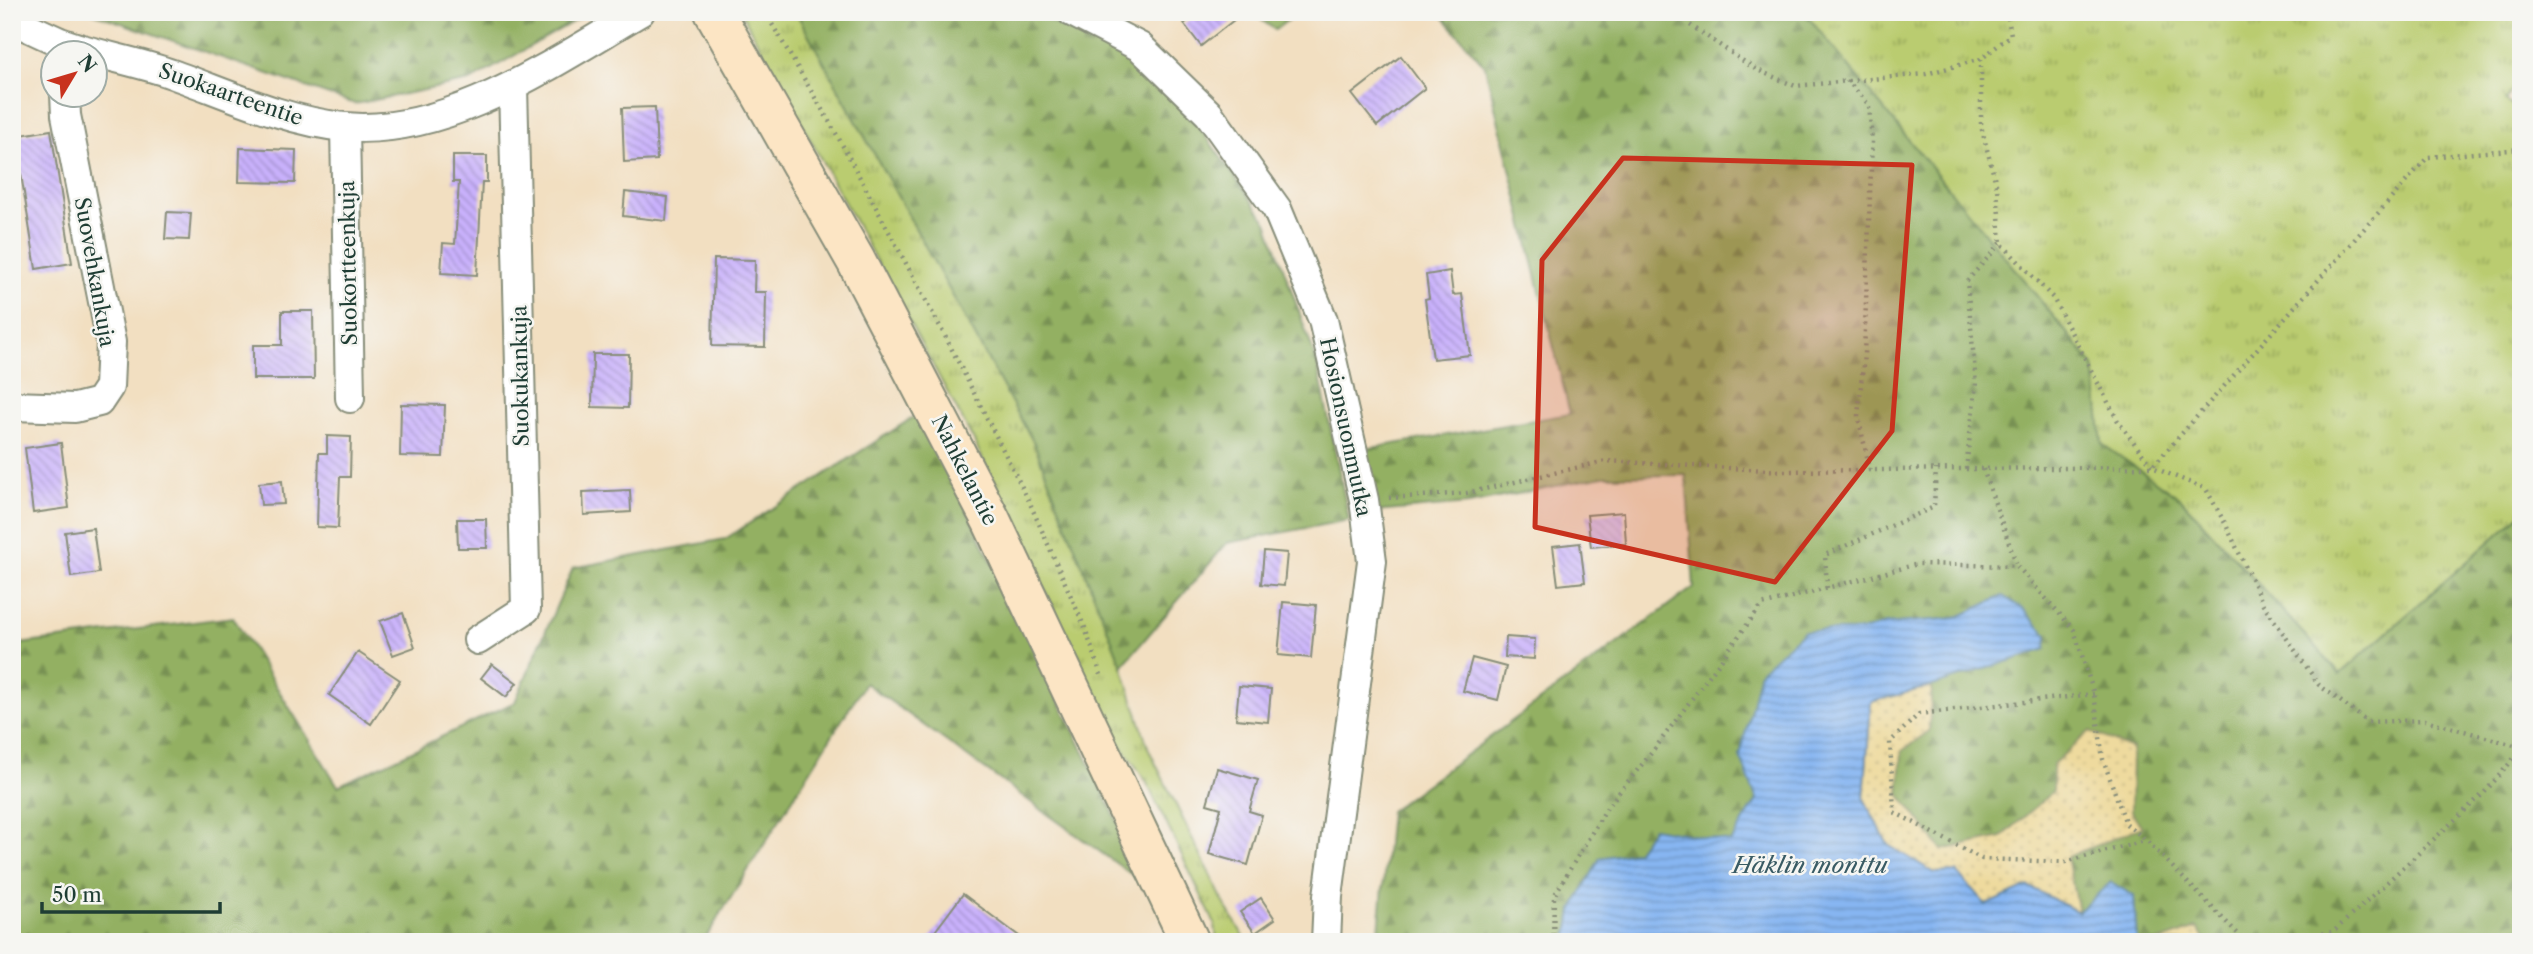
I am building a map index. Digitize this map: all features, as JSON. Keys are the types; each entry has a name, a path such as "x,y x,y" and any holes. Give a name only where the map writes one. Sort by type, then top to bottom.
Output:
{"main road":[{"name":"Nahkelantie","path":"714,12 856,261 991,520 1190,942"}],"street":[{"name":"Suokaarteentie","path":"108,57 148,65 298,119 345,127 390,126 451,113 513,86 640,12"},
{"name":"Hosionsuonmutka","path":"1072,12 1140,47 1209,114 1277,209 1324,320 1364,500 1372,561 1328,896 1326,942"},
{"name":"Suokaarteentie","path":"12,20 45,38"},
{"name":"Suokukankuja","path":"478,640 526,609 513,86"},
{"name":"Suovehkankuja","path":"12,406 75,408 99,402 109,387 111,342 66,108"},
{"name":"Suokortteenkuja","path":"345,127 350,398"}],"path":[{"path":"1685,12 1690,24 1755,69 1794,86 1926,74 1981,60 2011,35 2007,12"},
{"path":"1981,60 1981,126 1997,188 2001,243 2053,298 2118,421 2152,467"},
{"path":"1847,80 1869,105 1872,141 1864,355 1858,416 1870,470"},
{"path":"2152,467 2428,157 2521,149"},
{"path":"1966,469 1976,384 1967,281 2001,243"},
{"path":"1364,500 1466,493 1606,461 1783,471 2152,467 2206,489 2263,604 2319,685 2368,722 2425,720 2521,748 2484,793 2333,932 2260,942"},
{"path":"1827,588 1825,555 1934,507 1936,469"},
{"path":"1983,469 2017,566 2074,630 2094,694 2103,760 2126,824 2246,942"},
{"path":"1553,942 1554,896 1608,806 1653,751 1762,605 1918,564 2017,566"},
{"path":"2094,694 1919,714 1890,743 1894,812 1982,859 2065,862 2146,841"}],"highlighted area":[{"path":"1623,158 1912,165 1892,431 1775,582 1535,527 1542,260"}],"green space":[{"path":"90,12 590,12 470,81 355,104"},
{"path":"741,12 796,12 1034,443 1122,666 1149,750 1224,903 1247,942 1217,942 1215,924 1146,781 1115,737 974,441"},
{"path":"796,12 1031,12 1136,63 1197,124 1267,222 1317,362 1349,520 1227,543 1122,666 1034,443"},
{"path":"1251,12 1298,12 1275,30"},
{"path":"1439,12 1804,12 2094,366 2102,444 2181,499 2340,674 2521,514 2521,942 2206,942 2197,928 2157,942 2137,942 2134,896 2111,883 2078,912 2067,857 2131,811 2132,749 2053,791 2002,837 1942,850 1899,794 1902,751 1929,730 1932,686 2046,649 2003,596 1956,618 1886,624 1862,631 1804,631 1740,755 1757,800 1731,843 1653,828 1636,852 1600,858 1572,911 1567,942 1378,942 1390,811 1694,587 1686,475 1603,476 1469,504 1374,512 1359,450 1570,414 1485,66"},
{"path":"1804,12 2521,12 2521,78 2505,101 2521,112 2521,514 2340,674 2181,499 2102,444 2094,366"},
{"path":"920,413 1149,887 865,683 703,942 12,942 12,645 233,617 338,786 515,702 573,568 725,539"}],"sand":[{"path":"1932,686 1929,731 1902,751 1899,794 1942,850 2002,837 2053,791 2053,764 2090,731 2132,749 2131,811 2142,827 2067,857 2078,912 2028,886 1986,906 1957,872 1935,873 1888,845 1864,799 1871,702"},
{"path":"2197,928 2206,942 2157,942"}],"water":[{"name":"Häklin monttu","path":"2003,596 2023,609 2047,635 2046,649 1932,686 1871,702 1864,799 1888,845 1935,873 1957,872 1986,905 2028,886 2078,912 2111,882 2134,896 2137,942 1567,942 1572,911 1600,858 1636,852 1653,828 1731,842 1757,800 1740,756 1760,671 1804,631 1862,631 1886,624 1956,618"}],"building":[{"path":"1199,12 1244,12 1201,46 1184,24"},
{"path":"1401,56 1425,88 1377,126 1352,94"},
{"path":"655,107 657,160 624,162 622,108"},
{"path":"51,130 72,263 36,269 15,136"},
{"path":"240,148 296,150 295,183 239,182"},
{"path":"453,156 487,156 487,182 482,182 477,275 441,273 443,243 455,244 459,182 453,182"},
{"path":"625,192 668,197 666,221 623,216"},
{"path":"167,212 191,213 189,240 165,239"},
{"path":"714,259 755,260 754,292 766,292 765,347 712,346"},
{"path":"1450,271 1453,295 1462,294 1470,355 1433,359 1425,299 1429,298 1426,275"},
{"path":"282,311 313,311 314,379 253,379 253,345 282,345"},
{"path":"593,354 629,354 628,408 592,407"},
{"path":"401,404 445,405 443,457 400,456"},
{"path":"327,436 351,437 350,477 340,477 338,528 317,527 319,453 327,453"},
{"path":"61,443 69,508 33,513 25,448"},
{"path":"282,481 284,504 261,505 259,483"},
{"path":"630,490 631,512 584,515 583,492"},
{"path":"1624,512 1626,544 1591,547 1587,515"},
{"path":"457,519 486,519 487,548 458,548"},
{"path":"93,528 99,573 71,577 65,532"},
{"path":"1580,543 1585,582 1558,585 1553,546"},
{"path":"1264,551 1287,553 1284,586 1261,584"},
{"path":"1283,602 1316,605 1311,658 1278,655"},
{"path":"403,613 415,647 393,655 380,621"},
{"path":"1506,637 1535,639 1534,659 1505,657"},
{"path":"358,652 400,680 371,724 329,695"},
{"path":"1472,658 1506,667 1498,700 1463,691"},
{"path":"492,664 517,683 506,697 481,678"},
{"path":"1239,686 1271,689 1268,722 1236,719"},
{"path":"1217,768 1258,780 1249,811 1262,815 1248,865 1209,854 1221,808 1207,804"},
{"path":"963,894 1027,942 927,942"},
{"path":"1261,898 1275,919 1255,933 1240,912"}]}
